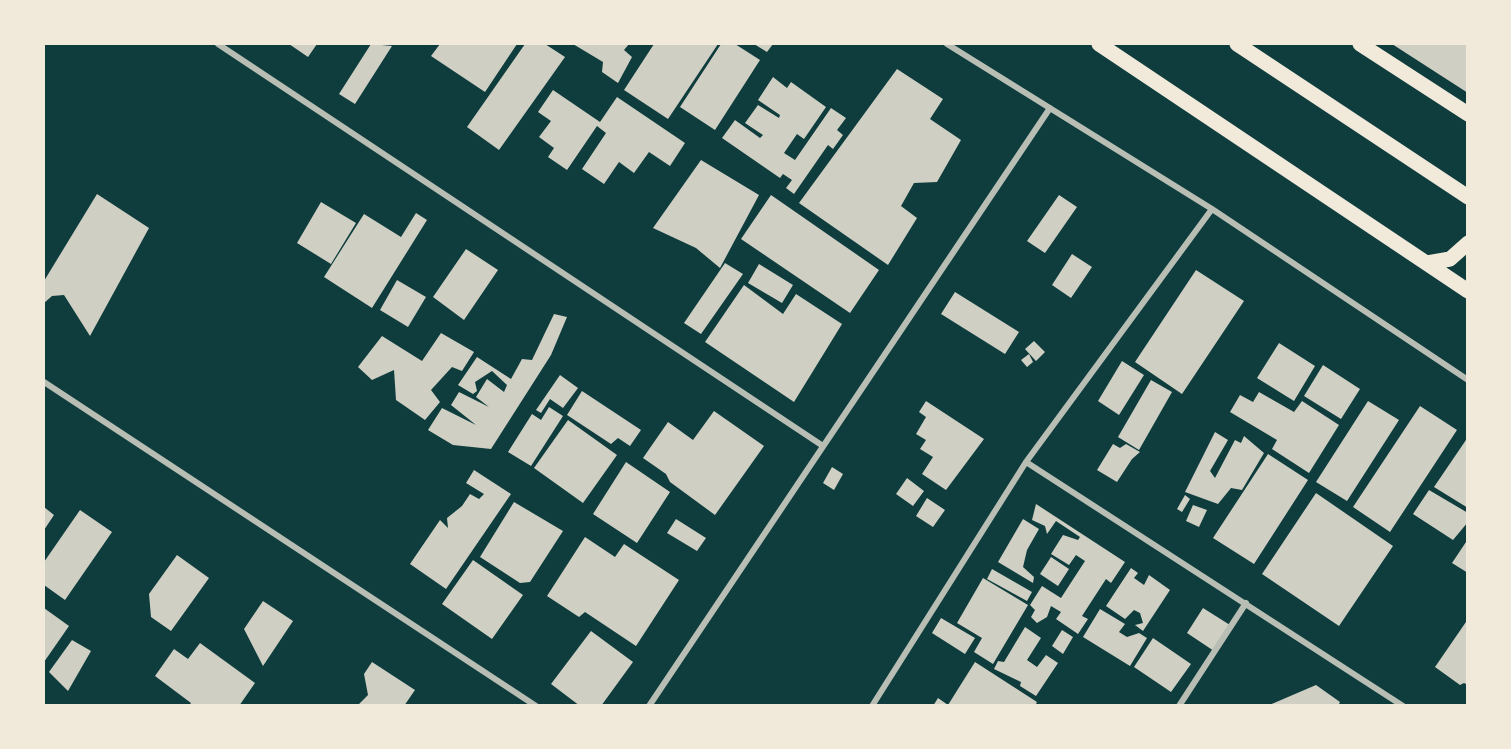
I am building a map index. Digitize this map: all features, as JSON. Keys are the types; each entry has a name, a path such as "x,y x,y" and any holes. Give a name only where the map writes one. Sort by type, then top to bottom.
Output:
{"main road":[{"path":"1099,44 1467,291"},
{"path":"1237,44 1466,198"},
{"path":"1360,44 1467,114"},
{"path":"1427,263 1450,259 1467,243"}],"street":[{"path":"218,44 823,446"},
{"path":"947,44 1212,209 1467,380"},
{"path":"649,705 1050,108"},
{"path":"872,705 1026,462 1212,209"},
{"path":"44,382 536,705"},
{"path":"1026,462 1403,705"},
{"path":"1179,705 1246,603"}],"building":[{"path":"289,44 317,44 308,57"},
{"path":"371,44 392,46 355,104 339,94"},
{"path":"440,44 517,44 485,92 431,56"},
{"path":"525,44 545,44 565,57 499,150 467,127"},
{"path":"573,44 629,44 624,50 632,57 618,83 602,72 603,62"},
{"path":"654,44 718,44 668,119 624,90"},
{"path":"721,44 735,44 760,60 715,130 680,107"},
{"path":"754,44 773,44 767,52"},
{"path":"1392,44 1468,44 1468,93"},
{"path":"897,69 943,99 930,119 961,140 937,182 914,183 901,206 917,218 888,265 799,203"},
{"path":"773,77 787,88 791,82 826,107 804,139 797,134 784,153 795,160 831,108 846,118 837,130 843,135 833,149 828,145 794,194 786,188 792,180 783,174 780,178 722,138 735,120 760,138 763,135 745,123 758,105 779,118 780,115 758,100"},
{"path":"553,90 600,122 617,97 685,143 670,166 649,152 634,173 619,162 604,184 582,169 606,133 597,126 567,170 548,157 554,148 539,137 551,121 538,112"},
{"path":"701,160 759,195 720,268 696,248 653,228"},
{"path":"97,194 149,228 90,336 64,295 52,296 44,303 44,281"},
{"path":"771,195 879,270 850,313 741,239"},
{"path":"1059,195 1077,207 1045,253 1027,241"},
{"path":"321,202 356,223 331,264 297,243"},
{"path":"416,213 427,220 372,308 324,277 364,214 401,237"},
{"path":"466,249 498,270 464,320 433,297"},
{"path":"1072,254 1092,267 1071,298 1052,285"},
{"path":"725,263 743,274 701,334 684,323"},
{"path":"759,264 793,285 782,303 748,283"},
{"path":"1196,270 1244,301 1182,394 1135,362"},
{"path":"397,280 426,297 408,327 380,310"},
{"path":"744,285 783,314 796,294 842,324 794,402 705,342"},
{"path":"955,292 1019,332 1005,354 941,314"},
{"path":"554,314 567,317 551,355 491,449 453,445 428,430 442,408 476,425 451,405 459,392 489,407 476,397 487,379 504,392 507,385 492,371 475,382 477,391 473,394 458,385 477,357 511,379 522,359 532,360"},
{"path":"441,333 474,352 462,371 452,367 431,390 440,402 425,420 396,400 394,370 372,380 358,367 382,336 422,361"},
{"path":"1034,341 1045,352 1036,361 1025,349"},
{"path":"1279,343 1315,366 1294,401 1257,378"},
{"path":"1029,354 1033,362 1027,367 1021,360"},
{"path":"1122,361 1144,375 1119,415 1098,401"},
{"path":"1323,365 1360,389 1341,419 1304,396"},
{"path":"560,375 578,388 563,408 550,399 541,413 536,410"},
{"path":"1151,380 1172,392 1139,450 1118,437"},
{"path":"582,391 641,430 630,446 618,438 611,444 567,415"},
{"path":"1259,392 1294,412 1302,401 1339,425 1309,473 1272,449 1277,440 1230,412 1240,395 1253,402"},
{"path":"926,401 984,439 946,490 922,474 933,457 920,449 926,440 916,434 926,417 919,412"},
{"path":"1368,401 1399,420 1347,501 1316,482"},
{"path":"1420,406 1457,430 1390,532 1353,507"},
{"path":"549,407 563,416 531,466 508,452 532,414 541,420"},
{"path":"714,411 764,446 715,515 670,482 666,474 643,458 668,422 693,440"},
{"path":"568,420 617,455 583,503 534,468"},
{"path":"1215,432 1228,440 1210,471 1215,478 1235,440 1241,443 1244,436 1264,453 1242,490 1231,488 1218,504 1185,492"},
{"path":"1468,437 1468,508 1434,487"},
{"path":"1113,444 1120,448 1126,444 1140,452 1132,459 1117,482 1097,470"},
{"path":"1268,454 1308,480 1254,564 1213,538"},
{"path":"626,462 670,492 637,543 593,514"},
{"path":"832,467 843,474 834,490 823,483"},
{"path":"474,470 511,494 446,589 410,564 440,520 448,528 447,518 462,506 470,494 479,499 484,494 466,483"},
{"path":"907,478 924,491 913,506 896,494"},
{"path":"1429,490 1468,513 1468,522 1453,540 1413,514"},
{"path":"1316,493 1393,546 1339,626 1262,574"},
{"path":"1185,495 1190,499 1182,512 1177,509"},
{"path":"927,498 945,510 933,527 916,516"},
{"path":"514,502 563,531 530,582 520,583 480,557"},
{"path":"1036,504 1125,562 1111,583 1106,579 1082,616 1088,619 1078,634 1056,619 1061,612 1051,606 1047,617 1037,623 1031,617 1035,610 1030,605 1042,586 1061,598 1085,561 1076,555 1069,565 1051,554 1063,535 1078,540 1080,537 1056,521 1047,534 1045,526 1032,520"},
{"path":"1193,505 1207,510 1199,527 1186,521"},
{"path":"44,507 54,515 44,530"},
{"path":"80,510 112,532 65,600 44,585 44,562"},
{"path":"676,519 706,538 697,551 667,533"},
{"path":"1023,519 1039,529 1027,550 1023,567 1034,577 1033,583 998,562"},
{"path":"585,537 615,557 624,544 679,580 636,646 585,612 579,617 547,596"},
{"path":"1468,539 1468,573 1452,563"},
{"path":"177,555 209,578 171,631 151,617 149,594"},
{"path":"1051,557 1069,569 1058,586 1040,574"},
{"path":"473,560 523,595 492,639 442,604"},
{"path":"1131,568 1138,573 1134,578 1144,585 1149,575 1170,590 1143,631 1135,625 1143,623 1140,613 1134,610 1125,619 1106,606"},
{"path":"992,569 1032,592 1027,601 987,579"},
{"path":"983,578 1028,605 993,664 974,652 982,638 957,623"},
{"path":"263,601 293,621 263,666 244,629"},
{"path":"44,608 69,626 44,662"},
{"path":"1203,608 1230,625 1214,651 1187,633"},
{"path":"1100,609 1125,624 1119,632 1127,637 1139,633 1147,638 1130,666 1083,637"},
{"path":"941,618 975,638 965,654 932,633"},
{"path":"1468,619 1468,685 1464,683 1460,685 1435,667"},
{"path":"1025,627 1041,638 1027,660 1037,667 1046,655 1058,663 1036,696 1020,686 1021,682 994,669 998,661 1004,662"},
{"path":"1062,630 1073,637 1063,654 1052,646"},
{"path":"591,631 633,662 601,706 580,706 551,684"},
{"path":"1153,638 1191,664 1171,692 1134,667"},
{"path":"72,640 91,651 68,691 49,672"},
{"path":"200,643 255,683 239,706 189,706 191,703 155,676 174,649 188,659"},
{"path":"372,662 415,690 404,706 357,706 368,695 364,674"},
{"path":"975,662 1037,702 1035,706 933,706 938,698 948,705"},
{"path":"1316,685 1340,702 1338,706 1267,706"}]}
